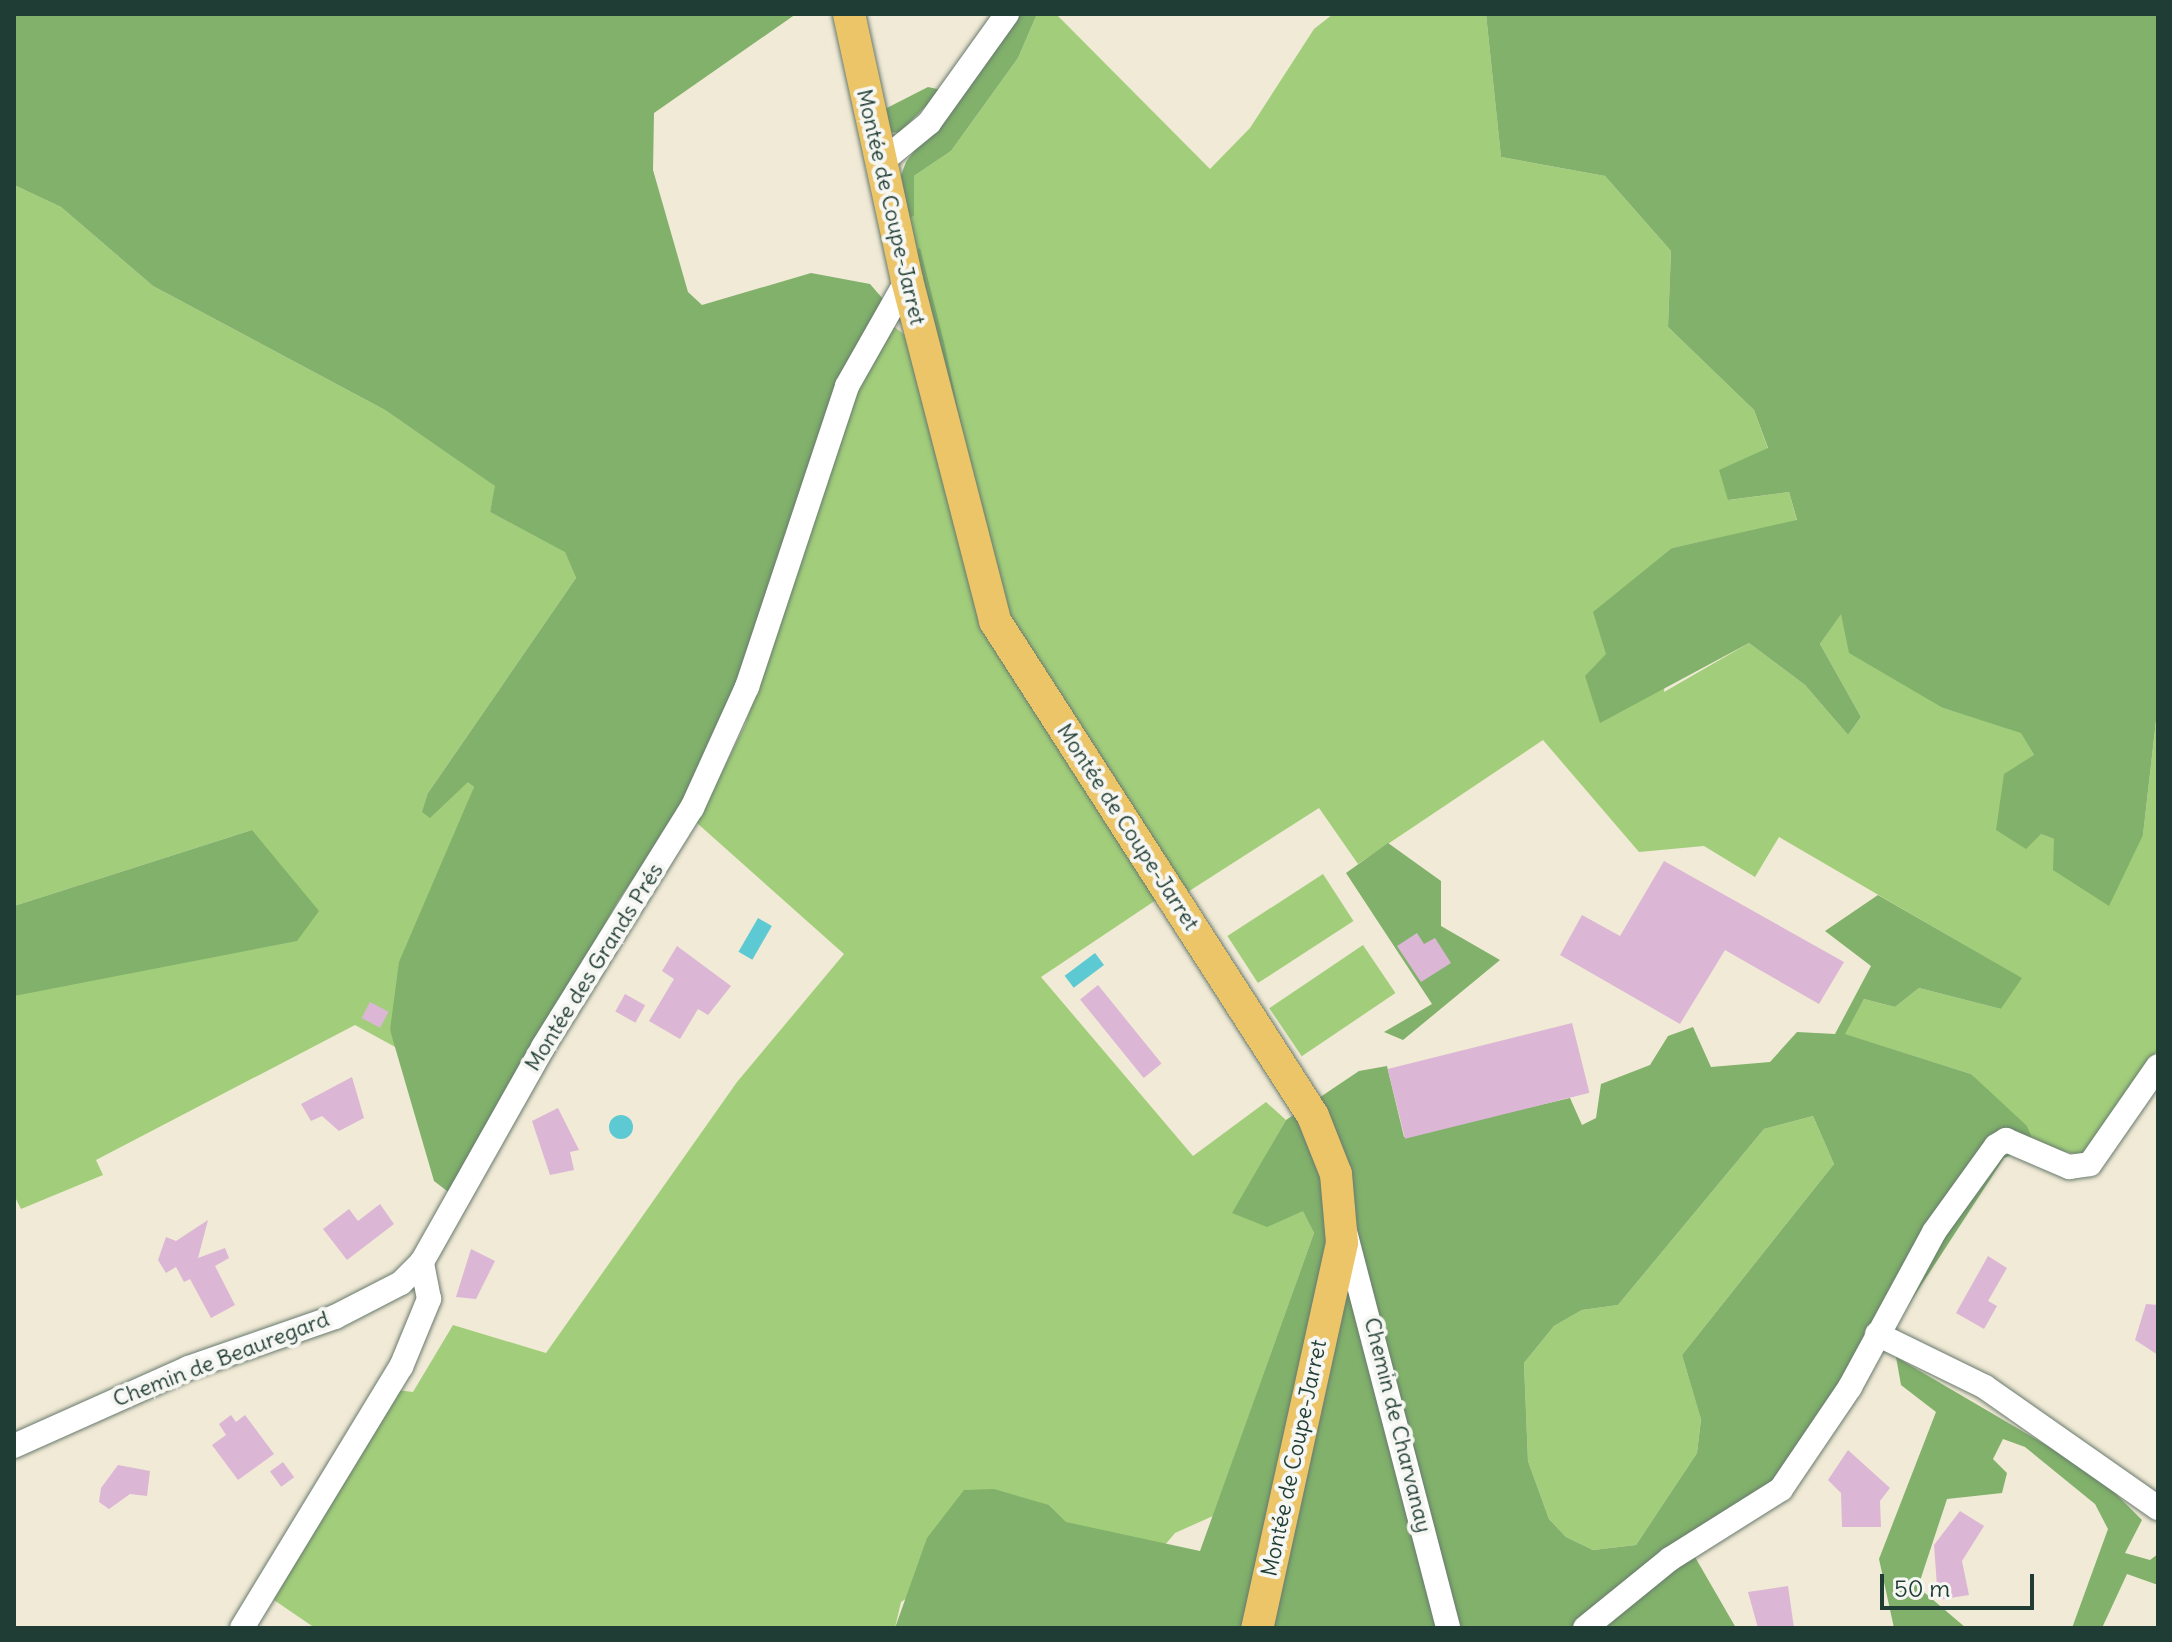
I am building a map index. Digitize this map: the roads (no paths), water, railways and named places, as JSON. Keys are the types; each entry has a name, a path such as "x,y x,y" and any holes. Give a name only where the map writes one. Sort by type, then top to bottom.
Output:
{"main road":[{"name":"Montée de Coupe-Jarret","path":"849,14 879,164 995,621 1313,1116 1336,1174 1343,1223 1257,1628"}],"street":[{"path":"879,164 929,123 1007,14"},
{"name":"Montée des Grands Prés","path":"422,1262 543,1047 692,808 747,687 847,386 907,280"},
{"path":"1585,1628 1670,1559 1781,1489 1877,1334 1934,1232 1996,1146 2006,1140 2069,1167 2090,1164 2158,1066"},
{"name":"Chemin de Charvanay","path":"1343,1223 1448,1628"},
{"path":"242,1628 401,1367 429,1299 422,1262"},
{"name":"Chemin de Beauregard","path":"14,1446 188,1368 335,1317 401,1283 422,1262"},
{"path":"1877,1334 1985,1387 2158,1508"}],"water":[{"path":"758,918 772,926 752,960 738,952"},
{"path":"1095,953 1104,965 1074,988 1065,976"},
{"path":"621,1115 632,1122 633,1127 626,1138 621,1139 610,1132 609,1127 616,1116"}]}
